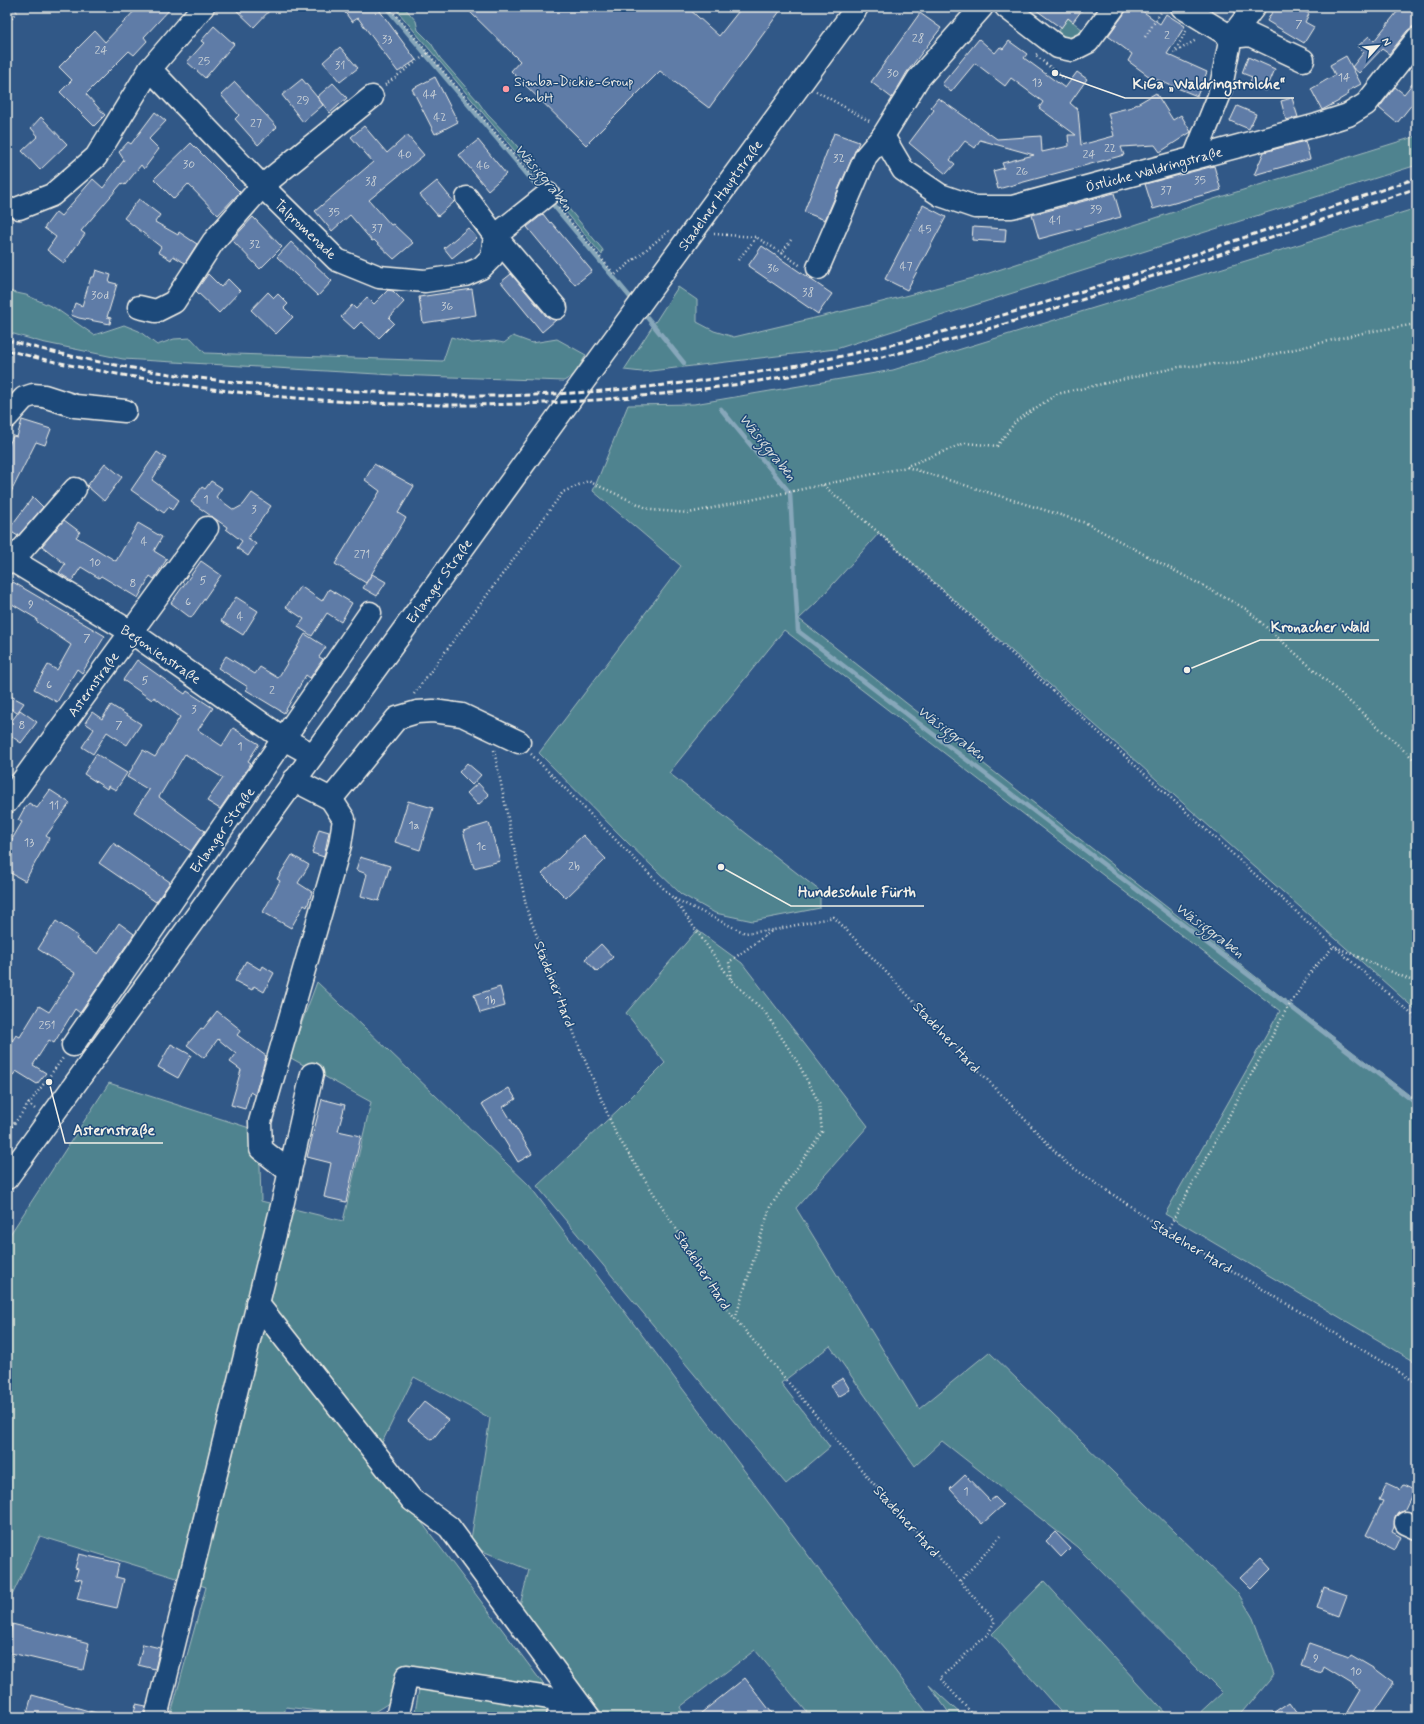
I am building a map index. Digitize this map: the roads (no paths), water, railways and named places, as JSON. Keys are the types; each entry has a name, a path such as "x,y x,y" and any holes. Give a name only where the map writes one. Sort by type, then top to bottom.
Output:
{"street":[{"path":"19,208 52,195 96,157 150,69 203,7"},
{"name":"Stadelner Hauptstraße","path":"583,382 857,7"},
{"path":"818,268 866,156 885,134 918,79 982,7"},
{"path":"1006,7 1058,46 1072,50 1088,42 1114,7"},
{"path":"1194,158 1219,96 1232,37 1254,7"},
{"path":"1189,11 1232,37 1250,35 1303,60"},
{"name":"Östliche Waldringstraße","path":"885,134 903,170 940,196 975,207 1012,207 1317,125 1348,115 1366,104 1417,39"},
{"name":"Talpromenade","path":"150,69 262,186 337,260 379,277 425,281 465,275 481,268 492,257 495,236"},
{"name":"Talpromenade","path":"139,307 156,311 174,302 213,242 262,186 372,97"},
{"path":"495,236 548,194"},
{"path":"467,198 495,236 556,308"},
{"name":"Erlanger Straße","path":"7,1178 583,382"},
{"path":"13,410 24,398 34,395 44,396 75,406 125,411"},
{"path":"10,558 75,489"},
{"name":"Asternstraße","path":"7,802 207,528"},
{"name":"Begonienstraße","path":"10,558 131,632 284,739 313,756"},
{"name":"Erlanger Straße","path":"73,1046 370,613"},
{"path":"331,799 397,718 418,712 433,711 462,715 519,742"},
{"path":"290,1172 261,1149 260,1122 340,844 344,819 331,799 294,780"},
{"path":"156,1717 290,1172 312,1074"},
{"path":"258,1303 412,1500 449,1527 588,1717"},
{"path":"397,1717 407,1676 565,1711"}],"waterway":[{"name":"Wäsiggraben","path":"386,7 542,192"},
{"name":"Wäsiggraben","path":"550,201 635,303"},
{"name":"Wäsiggraben","path":"642,311 684,363"},
{"name":"Wäsiggraben","path":"721,409 790,493 798,631 1288,1005"},
{"name":"Wäsiggraben","path":"1291,1007 1417,1104"}],"railway":[{"path":"7,340 88,360 170,374 253,384 336,390 445,396 505,396 597,391 691,382 783,368 828,359 903,342 977,322 1125,278 1417,178"},
{"path":"7,350 68,365 171,383 261,395 351,402 442,405 532,404 623,398 713,388 802,374 891,355 960,337 1028,317 1417,188"}],"place":[{"name":"KiGa „Waldringstrolche“","path":"1055,73"},
{"name":"Simba-Dickie-Group GmbH","path":"506,89"},
{"name":"Kronacher Wald","path":"1187,670"},
{"name":"Hundeschule Fürth","path":"721,867"},
{"name":"Asternstraße","path":"49,1082"}]}
